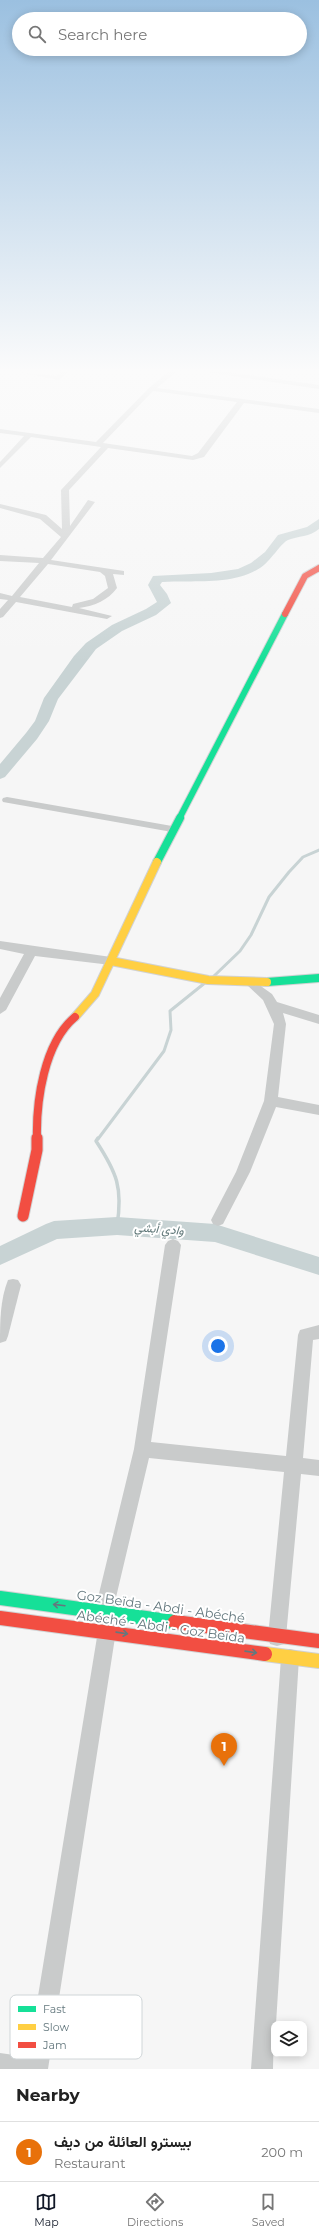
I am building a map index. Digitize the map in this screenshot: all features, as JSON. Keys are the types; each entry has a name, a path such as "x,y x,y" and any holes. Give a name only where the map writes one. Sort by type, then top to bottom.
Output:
{"street":[{"path":"66,537 65,490 83,469"},
{"path":"0,615 66,537 91,502"},
{"path":"0,506 19,509 43,517 66,537"},
{"path":"0,515 19,509"},
{"path":"0,558 44,562 121,573"},
{"path":"23,1216 37,1150 36,1112 45,1068 64,1026 89,1006 98,993 103,977 172,829 305,576 319,568"},
{"path":"66,607 90,604 105,597 113,588 109,575 102,570"},
{"path":"0,596 66,607 107,616"},
{"path":"7,800 172,829"},
{"path":"0,945 31,951 111,961 210,980 252,983 319,978"},
{"path":"0,1010 31,951"},
{"path":"218,1220 243,1172 271,1101 280,1024 273,1005 260,988 252,983"},
{"path":"273,1005 319,1020"},
{"path":"271,1101 319,1110"},
{"path":"104,1610 142,1449 173,1245"},
{"path":"0,1336 13,1285"},
{"path":"277,1636 295,1465 306,1335 319,1332"},
{"path":"142,1449 319,1468"},
{"name":"Goz Beïda - Abdi - Abéché","path":"0,1598 104,1610 319,1641"},
{"path":"38,1623 42,1603"},
{"name":"Abéché - Abdi - Goz Beïda","path":"0,1618 107,1631 319,1661"},
{"path":"48,1995 107,1631"},
{"path":"262,2069 290,1658"},
{"path":"0,2064 36,2069 38,2059"}],"waterway":[{"path":"0,774 32,736 42,721 51,698 79,659 91,646 117,628 151,612 164,603 161,594 154,585 157,579 227,576 242,572 256,566 269,554 282,538 311,530 319,523"},
{"path":"214,976 240,951 251,935 269,897 289,872 303,857 319,850"},
{"path":"98,1139 164,1051 171,1030 170,1011 206,982"},
{"path":"98,1138 96,1141 109,1162 117,1181 119,1191 119,1213 117,1226"},
{"name":"وادي أبشي","path":"0,1256 54,1230 117,1226 215,1233 319,1266"}],"traffic: fast":[{"path":"157,862 285,614"},
{"path":"267,982 319,978"},
{"path":"0,1598 175,1622"}],"traffic: slow":[{"path":"75,1017 89,1004 98,989 157,862"},
{"path":"111,961 208,980 247,983 267,982"},
{"path":"265,1654 319,1661"}],"traffic: jam":[{"path":"285,614 305,576 319,568"},
{"path":"23,1216 37,1150 36,1112 45,1068 64,1026 75,1017"},
{"path":"0,1618 265,1654"},
{"path":"175,1622 319,1641"}],"place":[{"name":"بيسترو العائلة من ديف","path":"224,1766"}]}
